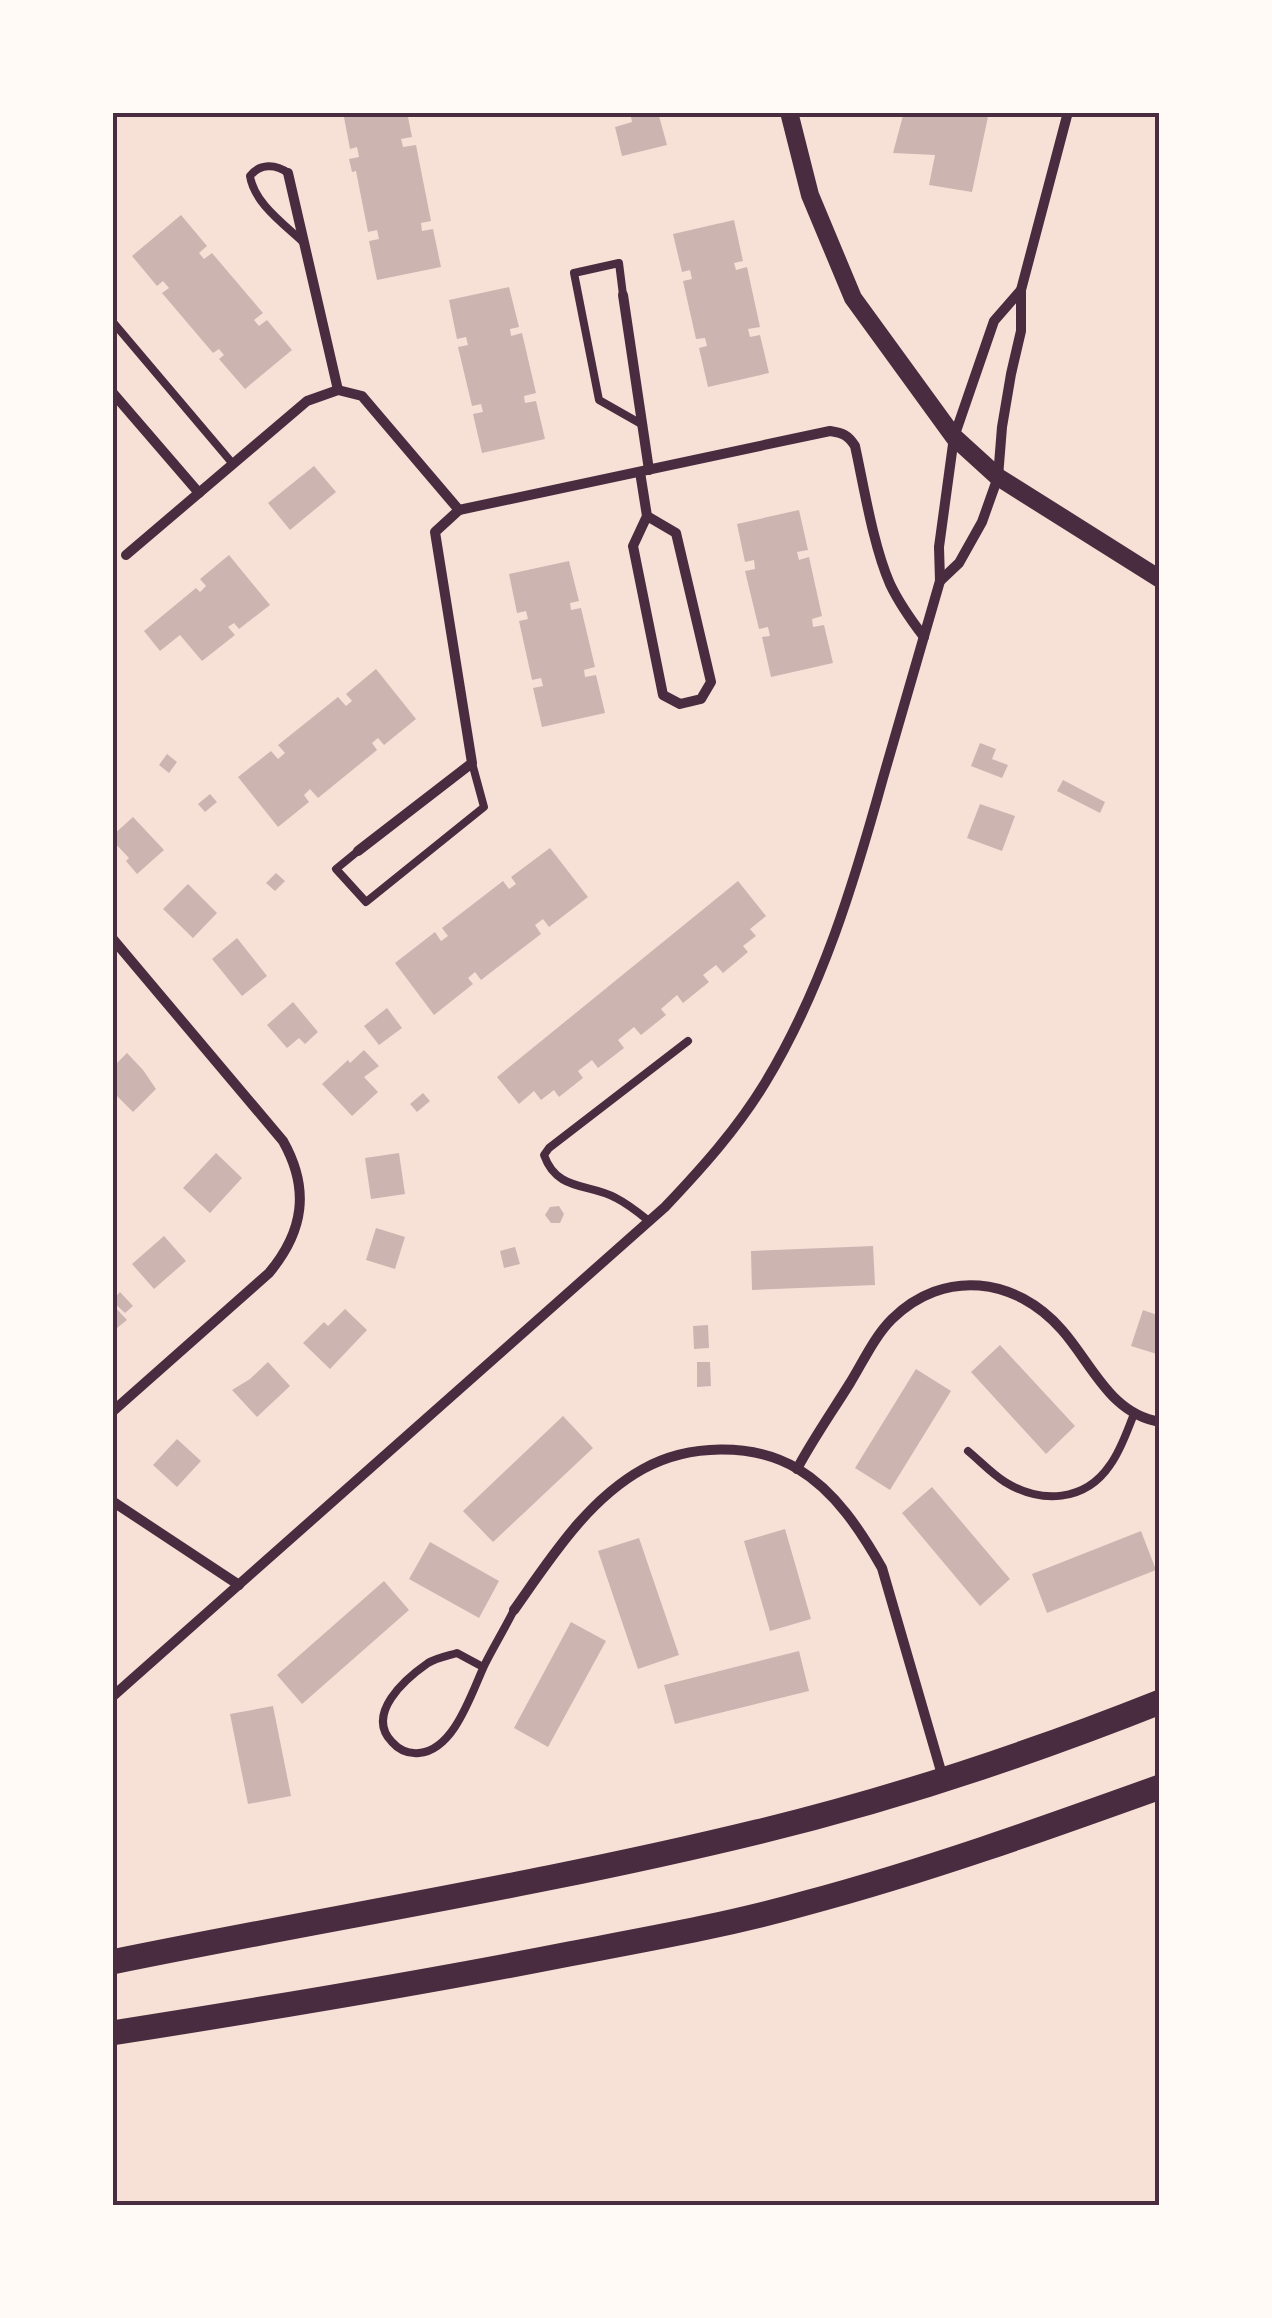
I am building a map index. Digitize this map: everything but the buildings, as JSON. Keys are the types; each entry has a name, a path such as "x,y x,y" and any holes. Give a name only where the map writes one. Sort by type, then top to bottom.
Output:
{"main road":[{"path":"112,1962 648,1858 761,1831 944,1779 1160,1702"},
{"path":"112,2033 470,1974 699,1929 921,1870 1160,1787"}],"street":[{"path":"789,112 810,195 854,298 954,436 998,477 1160,579"},
{"path":"940,581 960,563 998,477 1005,409 1021,331 1021,290 1068,112"},
{"path":"288,173 338,390"},
{"path":"112,1698 649,1221 700,1170 749,1108 806,1002 856,874 940,581 939,547 954,436 994,321 1021,290"},
{"path":"623,294 642,425 647,516 633,546 663,695 680,704 701,699 711,682 676,533 647,516"},
{"path":"126,555 307,401 338,390 362,396 458,510"},
{"path":"112,392 199,493"},
{"path":"358,851 472,763 436,532 458,510 840,432 854,446 890,583 924,637"},
{"path":"112,938 283,1141 298,1179 300,1201 296,1228 286,1254 270,1273 112,1412"},
{"path":"797,1468 890,1321 925,1296 971,1285 1002,1288 1042,1310 1062,1330 1112,1398 1134,1414 1160,1422"},
{"path":"514,1610 575,1527 602,1500 643,1469 672,1458 726,1449 762,1455 797,1468 848,1515 882,1568 944,1779"},
{"path":"112,1501 238,1585"}],"lane":[{"path":"288,173 280,167 256,169 250,176 252,187 304,243"},
{"path":"623,294 619,264 574,273 599,400 642,425"},
{"path":"112,320 233,464"},
{"path":"358,851 336,869 366,902 484,807 472,763"},
{"path":"649,1221 617,1198 569,1184 546,1162 544,1155 548,1148 688,1041"},
{"path":"968,1451 1003,1481 1028,1493 1071,1496 1091,1485 1108,1468 1134,1414"},
{"path":"484,1668 457,1652 430,1661 393,1694 382,1720 385,1734 394,1746 422,1753 434,1748 452,1731 514,1610"}]}
